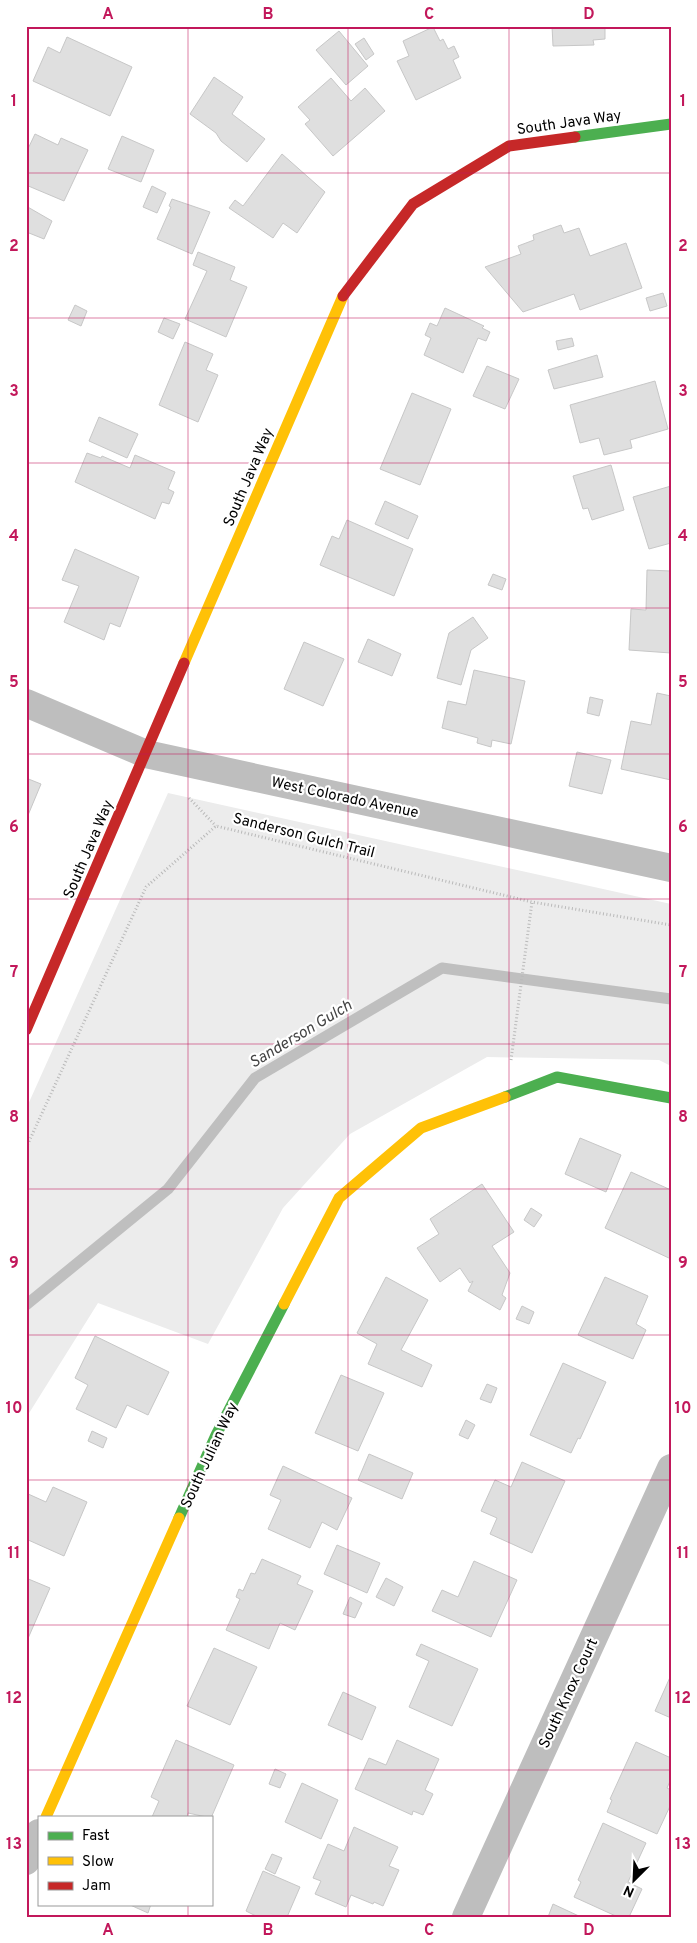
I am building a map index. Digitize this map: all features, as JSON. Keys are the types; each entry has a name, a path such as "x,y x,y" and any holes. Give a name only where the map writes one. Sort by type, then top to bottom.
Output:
{"street":[{"name":"South Java Way","path":"26,1030 341,298 413,204 509,146 671,124"},
{"name":"West Colorado Avenue","path":"26,703 146,754 671,868"},
{"name":"South Julian Way","path":"46,1816 216,1435 339,1198 422,1128 557,1076 671,1098"},
{"name":"South Knox Court","path":"466,1917 671,1468"},
{"path":"26,1862 38,1835"}],"path":[{"name":"Sanderson Gulch Trail","path":"26,1148 146,887 216,826 532,902 671,925"},
{"path":"517,1021 532,902"}],"shaded area":[{"path":"168,793 671,904 671,1066 659,1060 487,1057 350,1134 283,1208 208,1344 98,1303 26,1418 26,1109"}],"building":[{"path":"552,26 605,26 605,39 593,40 594,45 553,46"},
{"path":"433,27 440,41 443,39 448,49 454,46 459,57 453,60 461,78 416,100 397,61 409,56 403,41"},
{"path":"339,31 368,66 346,85 316,50"},
{"path":"67,37 132,67 110,116 33,81 48,47 60,53"},
{"path":"364,38 374,54 366,60 355,44"},
{"path":"214,77 243,97 232,114 265,139 247,162 221,141 216,133 190,114"},
{"path":"331,78 351,101 365,88 385,111 333,156 305,124 310,120 298,107"},
{"path":"35,134 58,145 61,138 88,150 64,201 26,185 26,153"},
{"path":"122,136 154,150 141,182 108,169"},
{"path":"282,154 325,192 297,233 283,223 273,238 229,208 235,200 243,206"},
{"path":"152,186 166,193 157,213 143,207"},
{"path":"172,199 210,212 192,254 157,239 171,207 169,206"},
{"path":"26,206 52,221 44,239 29,233 26,240"},
{"path":"561,225 564,233 579,228 590,256 626,243 642,288 580,310 574,294 523,312 485,267 521,254 518,246 534,240 533,235"},
{"path":"198,252 235,267 230,280 247,287 226,337 185,319 207,271 193,265"},
{"path":"663,293 667,306 650,311 646,298"},
{"path":"75,305 87,311 81,326 68,320"},
{"path":"445,308 484,326 482,328 490,332 486,341 478,338 463,373 424,355 431,338 425,335 430,323 437,326"},
{"path":"164,318 180,324 173,339 158,332"},
{"path":"572,338 574,346 558,350 556,341"},
{"path":"185,342 213,354 206,370 218,375 198,422 159,405"},
{"path":"597,355 603,377 554,389 548,370"},
{"path":"487,366 519,379 505,409 473,396"},
{"path":"655,381 668,429 630,440 632,448 604,455 599,438 580,443 570,405"},
{"path":"412,393 451,409 420,485 380,469"},
{"path":"99,417 138,434 127,458 89,441"},
{"path":"87,453 101,458 102,456 130,468 135,455 175,472 168,489 174,492 169,504 162,502 155,519 75,482"},
{"path":"611,465 624,510 592,520 588,508 583,509 573,476"},
{"path":"671,486 671,543 649,549 633,497"},
{"path":"385,501 418,516 408,539 375,524"},
{"path":"347,520 413,549 394,596 320,565 332,536 339,539"},
{"path":"75,549 139,577 120,627 110,623 104,640 64,622 79,586 62,580"},
{"path":"647,570 671,571 671,653 629,650 631,609 646,610"},
{"path":"493,574 506,579 502,590 488,585"},
{"path":"473,617 488,638 471,650 461,685 437,678 449,633"},
{"path":"368,639 401,654 392,676 358,662"},
{"path":"304,642 344,659 323,706 284,689"},
{"path":"474,670 525,681 511,744 492,740 491,747 477,743 478,738 442,728 448,701 466,705"},
{"path":"657,693 671,696 671,780 621,769 631,721 651,725"},
{"path":"590,697 603,700 599,716 587,713"},
{"path":"577,752 611,760 602,794 569,786"},
{"path":"26,778 41,784 26,820"},
{"path":"580,1138 621,1155 606,1192 565,1174"},
{"path":"631,1172 671,1190 671,1259 605,1228"},
{"path":"482,1184 514,1232 492,1246 510,1273 502,1295 506,1298 500,1310 468,1291 473,1281 470,1283 460,1268 440,1282 417,1248 439,1234 430,1219"},
{"path":"531,1208 542,1215 534,1227 524,1220"},
{"path":"386,1277 428,1300 401,1350 432,1365 422,1387 368,1364 377,1344 357,1333"},
{"path":"605,1277 648,1296 636,1324 646,1330 633,1359 578,1335"},
{"path":"522,1306 534,1312 529,1324 516,1319"},
{"path":"95,1336 169,1372 148,1415 127,1405 116,1428 76,1409 88,1385 75,1378"},
{"path":"563,1363 606,1382 580,1439 578,1438 571,1453 530,1435"},
{"path":"341,1375 384,1393 358,1451 315,1433"},
{"path":"487,1384 497,1388 491,1403 480,1399"},
{"path":"466,1420 475,1425 468,1439 459,1435"},
{"path":"92,1431 107,1438 103,1448 88,1441"},
{"path":"369,1454 413,1473 402,1499 358,1480"},
{"path":"522,1462 565,1481 532,1553 490,1534 497,1518 481,1511 495,1480 511,1487"},
{"path":"283,1466 352,1498 337,1530 322,1522 310,1548 268,1529 281,1500 270,1495"},
{"path":"53,1487 87,1502 64,1556 26,1539 26,1493 46,1502"},
{"path":"337,1545 380,1563 367,1593 324,1574"},
{"path":"262,1559 301,1576 297,1584 313,1591 295,1630 280,1623 269,1649 226,1630 240,1599 236,1597 239,1589 243,1591 251,1573 255,1574"},
{"path":"474,1561 517,1580 491,1637 432,1611 442,1590 458,1597"},
{"path":"26,1578 50,1588 26,1643"},
{"path":"386,1578 403,1587 394,1606 376,1597"},
{"path":"350,1597 362,1603 355,1618 343,1614"},
{"path":"421,1644 478,1669 452,1726 409,1707 429,1661 416,1655"},
{"path":"214,1648 257,1667 230,1725 187,1706"},
{"path":"671,1675 671,1718 655,1711"},
{"path":"343,1692 376,1707 362,1740 328,1725"},
{"path":"176,1740 234,1765 212,1816 188,1813 187,1816 152,1816 159,1801 151,1797"},
{"path":"397,1740 439,1759 425,1790 433,1794 423,1815 413,1811 412,1815 355,1789 369,1758 386,1765"},
{"path":"636,1742 671,1758 671,1779 667,1788 671,1790 671,1804 657,1834 607,1812 612,1800 610,1799"},
{"path":"275,1769 286,1774 280,1788 269,1784"},
{"path":"302,1783 338,1800 321,1839 285,1822"},
{"path":"603,1823 646,1843 628,1882 642,1889 629,1917 618,1917 574,1897 581,1882 578,1880"},
{"path":"354,1827 398,1847 389,1866 399,1870 383,1906 351,1895 346,1907 315,1894 321,1881 313,1878 328,1844 344,1851"},
{"path":"272,1854 282,1858 275,1874 265,1869"},
{"path":"263,1871 300,1887 287,1917 258,1917 246,1911"},
{"path":"553,1904 581,1917 548,1917"},
{"path":"132,1906 150,1906 148,1913"}],"waterway":[{"name":"Sanderson Gulch","path":"26,1305 168,1189 255,1078 442,968 671,999"}],"traffic: fast":[{"path":"575,137 671,124"},
{"path":"505,1097 557,1077 671,1098"},
{"path":"179,1518 216,1435 284,1304"}],"traffic: slow":[{"path":"184,663 343,296"},
{"path":"284,1304 339,1198 421,1128 505,1097"},
{"path":"46,1816 179,1518"}],"traffic: jam":[{"path":"343,296 413,204 509,146 575,137"},
{"path":"26,1030 184,663"}]}
